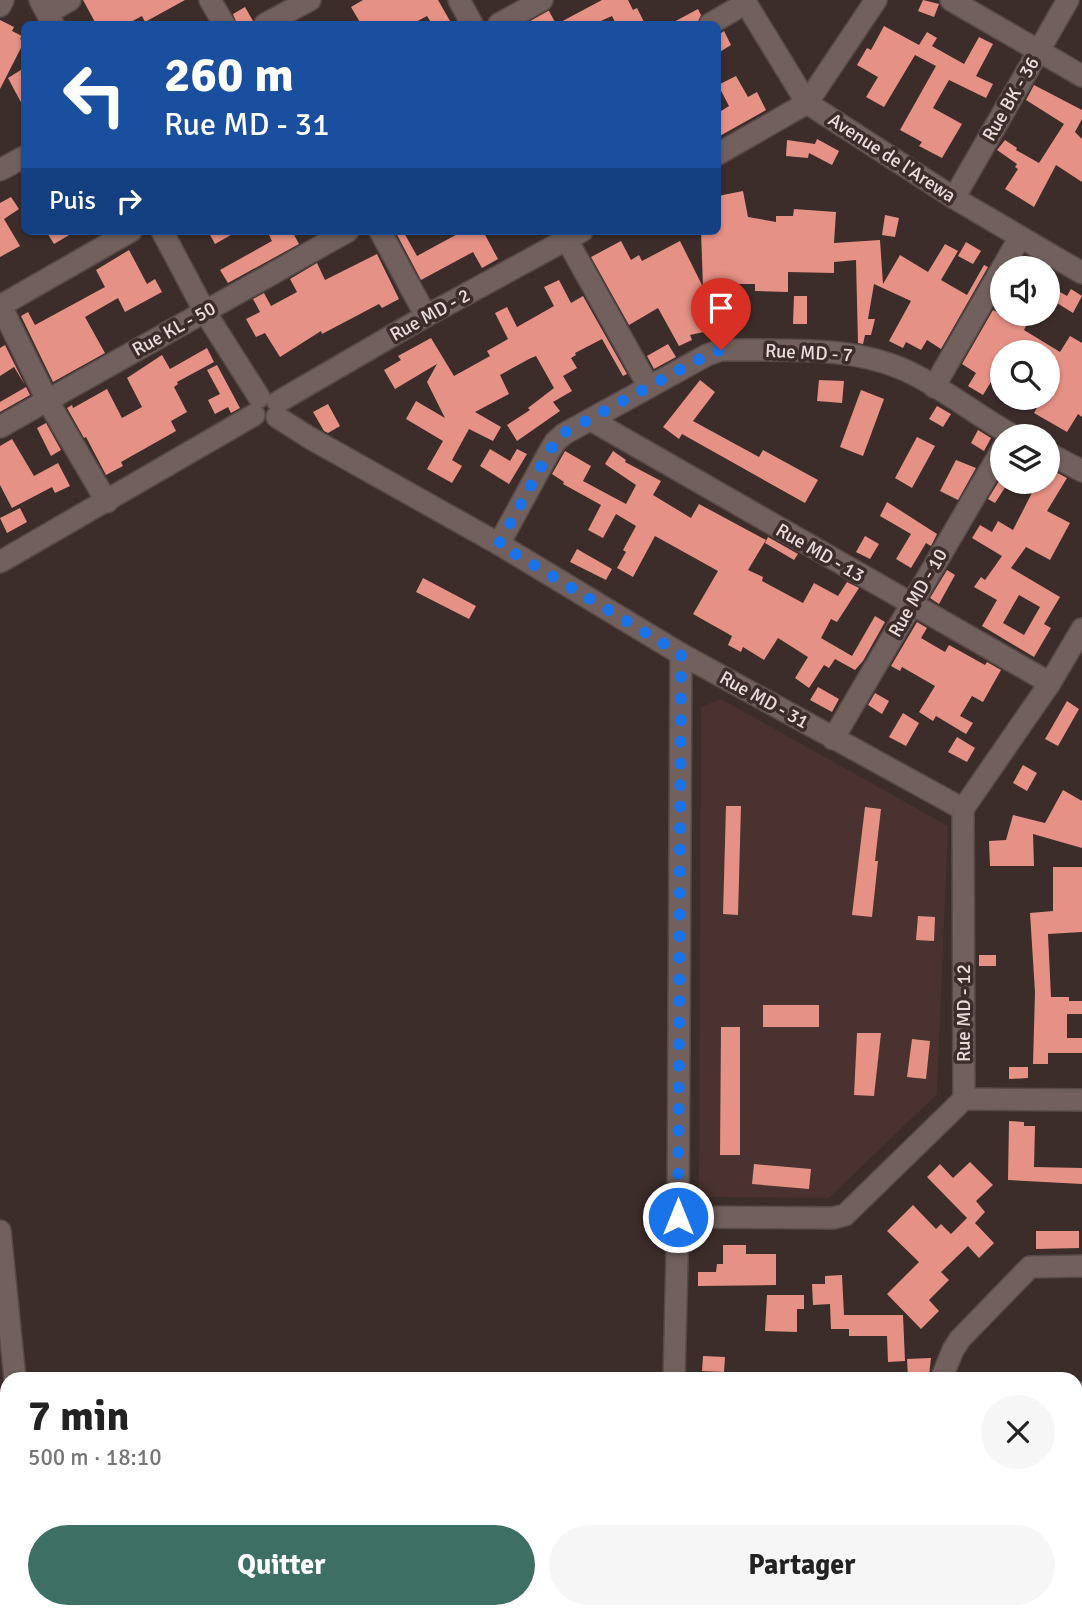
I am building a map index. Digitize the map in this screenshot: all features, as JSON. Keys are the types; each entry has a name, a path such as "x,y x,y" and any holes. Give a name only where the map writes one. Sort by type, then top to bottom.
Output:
{"street":[{"path":"0,6 3,0"},
{"path":"47,13 70,0"},
{"path":"210,0 222,21"},
{"path":"271,21 310,0"},
{"path":"458,0 470,21"},
{"path":"504,21 542,0"},
{"path":"721,152 807,103 876,0"},
{"path":"951,0 1082,75"},
{"name":"Rue BK - 36","path":"954,198 1068,0"},
{"path":"715,21 745,2"},
{"name":"Avenue de l'Arewa","path":"745,2 807,103 954,198 1082,273"},
{"path":"0,170 21,159"},
{"path":"107,502 47,400 0,305 124,235"},
{"path":"164,235 205,312 267,408"},
{"name":"Rue KL - 50","path":"0,427 339,235"},
{"path":"382,235 426,316"},
{"path":"574,236 649,387"},
{"name":"Rue MD - 2","path":"0,562 426,316 574,236"},
{"path":"934,387 1020,237"},
{"name":"Rue MD - 7","path":"499,544 555,442 564,433 707,355 721,350 831,351 862,356 897,367 934,387 990,425"},
{"path":"306,387 300,415 310,438"},
{"name":"Rue MD - 31","path":"267,408 310,438 499,544 681,654 963,809"},
{"name":"Rue MD - 13","path":"591,420 911,606 1050,683"},
{"path":"1060,459 1082,471"},
{"name":"Rue MD - 10","path":"833,739 990,471"},
{"path":"963,809 1080,636"},
{"path":"674,1372 678,1217 681,654"},
{"name":"Rue MD - 12","path":"963,809 964,1099"},
{"path":"678,1217 839,1218 849,1213 964,1099 1082,1100"},
{"path":"0,1231 14,1372"},
{"path":"944,1372 953,1350 965,1333 1030,1266 1082,1266"}],"shaded area":[{"path":"721,699 948,826 937,1094 829,1198 699,1197 701,707"}],"building":[{"path":"83,0 185,0 147,21 142,16 133,21 94,21"},
{"path":"363,0 438,0 450,21 430,21 427,16 418,21 359,21 351,7"},
{"path":"602,0 628,0 633,10 637,8 644,21 614,21 612,16 601,21 563,21"},
{"path":"923,0 939,4 934,17 918,11"},
{"path":"245,7 253,21 236,21 233,14"},
{"path":"698,9 701,15 698,21 676,21"},
{"path":"548,11 554,21 530,21"},
{"path":"0,20 14,27 12,31 21,36 21,48 0,89"},
{"path":"884,26 919,45 927,32 937,38 932,46 964,64 979,37 993,44 976,76 993,84 986,98 949,80 933,108 962,124 942,158 919,146 922,142 900,130 936,66 915,55 884,107 866,97 878,77 857,65 867,48 871,50"},
{"path":"724,31 731,45 721,51 721,33"},
{"path":"21,70 21,102 8,78"},
{"path":"736,76 748,97 757,92 766,110 721,135 721,111 729,106 721,91 721,84"},
{"path":"1034,85 1082,110 1082,119 1075,132 1082,139 1082,182 1056,165 1034,207 1005,189 1018,169 1015,167 1017,164 997,150 1005,140 1017,148 1016,150 1039,163 1064,124 1026,100"},
{"path":"817,139 839,151 832,165 809,153 808,158 786,156 787,140 815,144"},
{"path":"743,191 748,217 776,222 776,216 793,216 794,209 836,212 834,243 880,240 883,284 900,255 928,272 945,244 958,251 941,280 967,295 984,265 988,267 941,349 927,340 921,350 906,342 903,348 889,341 911,301 874,284 868,319 875,319 871,335 865,335 863,344 858,343 856,260 834,262 834,273 788,272 788,292 755,291 755,284 716,284 726,327 690,335 692,340 679,346 658,308 629,325 591,257 621,241 631,260 639,255 642,261 680,241 703,287 701,235 721,235 721,195"},
{"path":"11,197 19,209 4,219 20,246 0,257 0,203"},
{"path":"885,215 899,218 895,237 882,235"},
{"path":"48,235 69,235 54,244"},
{"path":"210,235 231,235 215,244"},
{"path":"269,235 294,235 299,244 228,283 220,270 272,241"},
{"path":"397,235 405,235 417,256 456,235 485,235 498,259 482,268 473,252 421,280"},
{"path":"966,242 981,251 973,264 958,256"},
{"path":"129,250 147,284 155,279 162,292 125,312 118,298 85,317 105,353 53,382 21,316 28,312 35,325 105,287 96,270"},
{"path":"377,254 399,299 382,308 379,304 322,334 321,331 280,357 265,333 256,337 246,319 260,312 253,299 264,293 271,306 297,292 290,279 317,263 325,280"},
{"path":"559,280 571,303 583,296 627,374 623,376 602,339 575,353 571,358 577,368 563,376 572,391 553,402 560,411 517,441 507,425 530,410 528,408 554,388 536,356 529,359 500,375 509,394 475,412 501,427 493,441 469,429 452,460 462,466 452,483 427,469 443,441 406,419 416,401 445,418 427,382 437,364 395,389 384,370 401,360 398,356 431,338 454,376 490,356 487,351 508,339 495,313 507,307 517,327 554,306 544,287"},
{"path":"1071,289 1082,296 1073,313 1060,305 1060,292 1067,296"},
{"path":"794,296 807,296 807,324 793,324"},
{"path":"990,315 990,326 1026,326 1024,330 1040,340 990,340 990,383 983,395 968,386 976,373 962,364"},
{"path":"1070,336 1082,343 1082,417 1078,414 1067,432 1060,428 1060,424 1053,424 1034,413 1036,410 1060,410 1060,352"},
{"path":"668,344 676,357 654,369 647,356"},
{"path":"5,345 25,385 14,367 0,376 0,348"},
{"path":"207,348 214,362 177,382 174,387 187,412 171,421 176,431 121,462 123,466 106,475 67,408 72,405 73,408 107,389 122,418 142,407 127,378 162,355 170,369"},
{"path":"217,365 240,408 231,413 228,407 215,414 208,400 220,394 207,370"},
{"path":"700,380 715,392 693,421 759,457 763,450 818,480 805,503 682,434 679,439 663,427"},
{"path":"819,380 844,381 842,403 817,401"},
{"path":"26,387 30,395 0,412 0,402"},
{"path":"861,390 884,399 863,456 840,447"},
{"path":"328,404 340,426 328,433 313,412"},
{"path":"937,406 951,414 943,427 929,419"},
{"path":"46,423 61,450 51,456 37,428"},
{"path":"978,430 990,437 984,451 971,443"},
{"path":"917,437 935,446 912,488 895,478"},
{"path":"12,439 34,476 58,463 70,486 55,493 52,487 12,508 0,485 0,446"},
{"path":"490,449 510,461 517,449 527,454 509,484 480,466"},
{"path":"565,451 591,466 583,481 626,504 636,485 605,464 613,451 626,460 625,462 661,481 653,495 691,518 699,504 766,540 748,570 763,577 762,581 803,603 814,583 838,596 847,582 859,588 837,622 831,619 821,638 852,656 875,616 885,622 863,661 855,670 835,659 829,668 824,665 809,688 795,678 808,657 778,638 764,660 743,647 741,652 728,645 732,636 693,614 718,571 655,536 633,577 617,568 636,526 616,514 603,538 588,530 601,505 563,484 564,482 552,474"},
{"path":"956,460 976,468 958,500 940,491"},
{"path":"1060,474 1067,478 1060,490"},
{"path":"991,494 1001,494 995,503 988,499"},
{"path":"1031,494 1057,494 1047,511 1070,523 1050,560 1026,547 1011,568 1060,597 1044,624 1051,628 1034,657 982,626 997,600 974,587 981,577 985,580 1002,556 972,538 980,525 992,532 998,521 1013,530","holes":["1019,595 1040,607 1024,635 1003,623"]},
{"path":"887,502 937,534 931,546 926,543 911,568 896,559 911,534 880,516"},
{"path":"20,508 27,522 7,533 0,518"},
{"path":"865,536 879,544 870,559 856,552"},
{"path":"768,537 798,554 794,560 765,543"},
{"path":"577,549 612,569 606,580 570,562"},
{"path":"947,570 955,575 939,604 930,598"},
{"path":"423,578 476,606 469,619 416,592"},
{"path":"917,622 927,628 921,638 945,652 949,645 985,665 987,662 1001,670 983,702 972,696 960,716 973,723 966,734 936,716 933,721 919,712 935,686 902,667 900,671 891,666"},
{"path":"818,687 839,699 832,712 810,700"},
{"path":"875,693 889,701 882,714 868,705"},
{"path":"1067,701 1079,709 1058,746 1045,739"},
{"path":"903,713 919,723 906,746 889,737"},
{"path":"957,737 975,748 967,762 948,752"},
{"path":"1023,765 1037,773 1027,791 1013,783"},
{"path":"1063,790 1082,801 1082,848 1033,834 1034,866 990,866 989,841 1006,840 1013,815 1045,823"},
{"path":"726,806 741,806 738,915 723,914"},
{"path":"865,807 881,809 872,917 852,915"},
{"path":"1053,867 1082,867 1082,932 1048,934 1051,997 1069,997 1069,1001 1082,1001 1082,1014 1067,1014 1067,1038 1082,1038 1082,1053 1048,1053 1048,1064 1033,1064 1035,992 1030,913 1053,911"},
{"path":"918,916 935,917 934,941 916,940"},
{"path":"979,955 996,955 996,966 979,966"},
{"path":"763,1005 819,1005 819,1027 763,1027"},
{"path":"721,1027 740,1027 740,1155 720,1155"},
{"path":"857,1033 881,1033 874,1096 854,1095"},
{"path":"912,1039 930,1041 926,1079 907,1077"},
{"path":"1009,1067 1028,1067 1028,1078 1009,1079"},
{"path":"1009,1121 1035,1126 1034,1167 1082,1168 1082,1184 1008,1180"},
{"path":"970,1162 993,1185 976,1201 985,1212 975,1223 994,1243 979,1258 968,1246 941,1272 949,1280 929,1300 939,1311 921,1329 887,1294 919,1262 887,1231 913,1205 936,1229 941,1224 951,1234 967,1218 927,1177 940,1164 953,1178"},
{"path":"754,1164 811,1169 809,1189 752,1184"},
{"path":"1036,1231 1079,1231 1079,1248 1036,1249"},
{"path":"723,1245 746,1245 746,1254 776,1254 776,1285 698,1286 698,1272 716,1272 717,1264 723,1264"},
{"path":"842,1275 844,1315 903,1315 905,1361 888,1362 887,1336 849,1336 849,1329 831,1329 830,1304 813,1305 812,1284 825,1284 825,1276"},
{"path":"767,1295 804,1295 804,1309 797,1309 797,1332 765,1331"},
{"path":"703,1356 725,1357 724,1372 702,1371"},
{"path":"931,1358 929,1372 908,1372 907,1359"}],"route":[{"path":"678,1217 681,654 499,544 555,442 564,433 707,355 721,350"}]}
